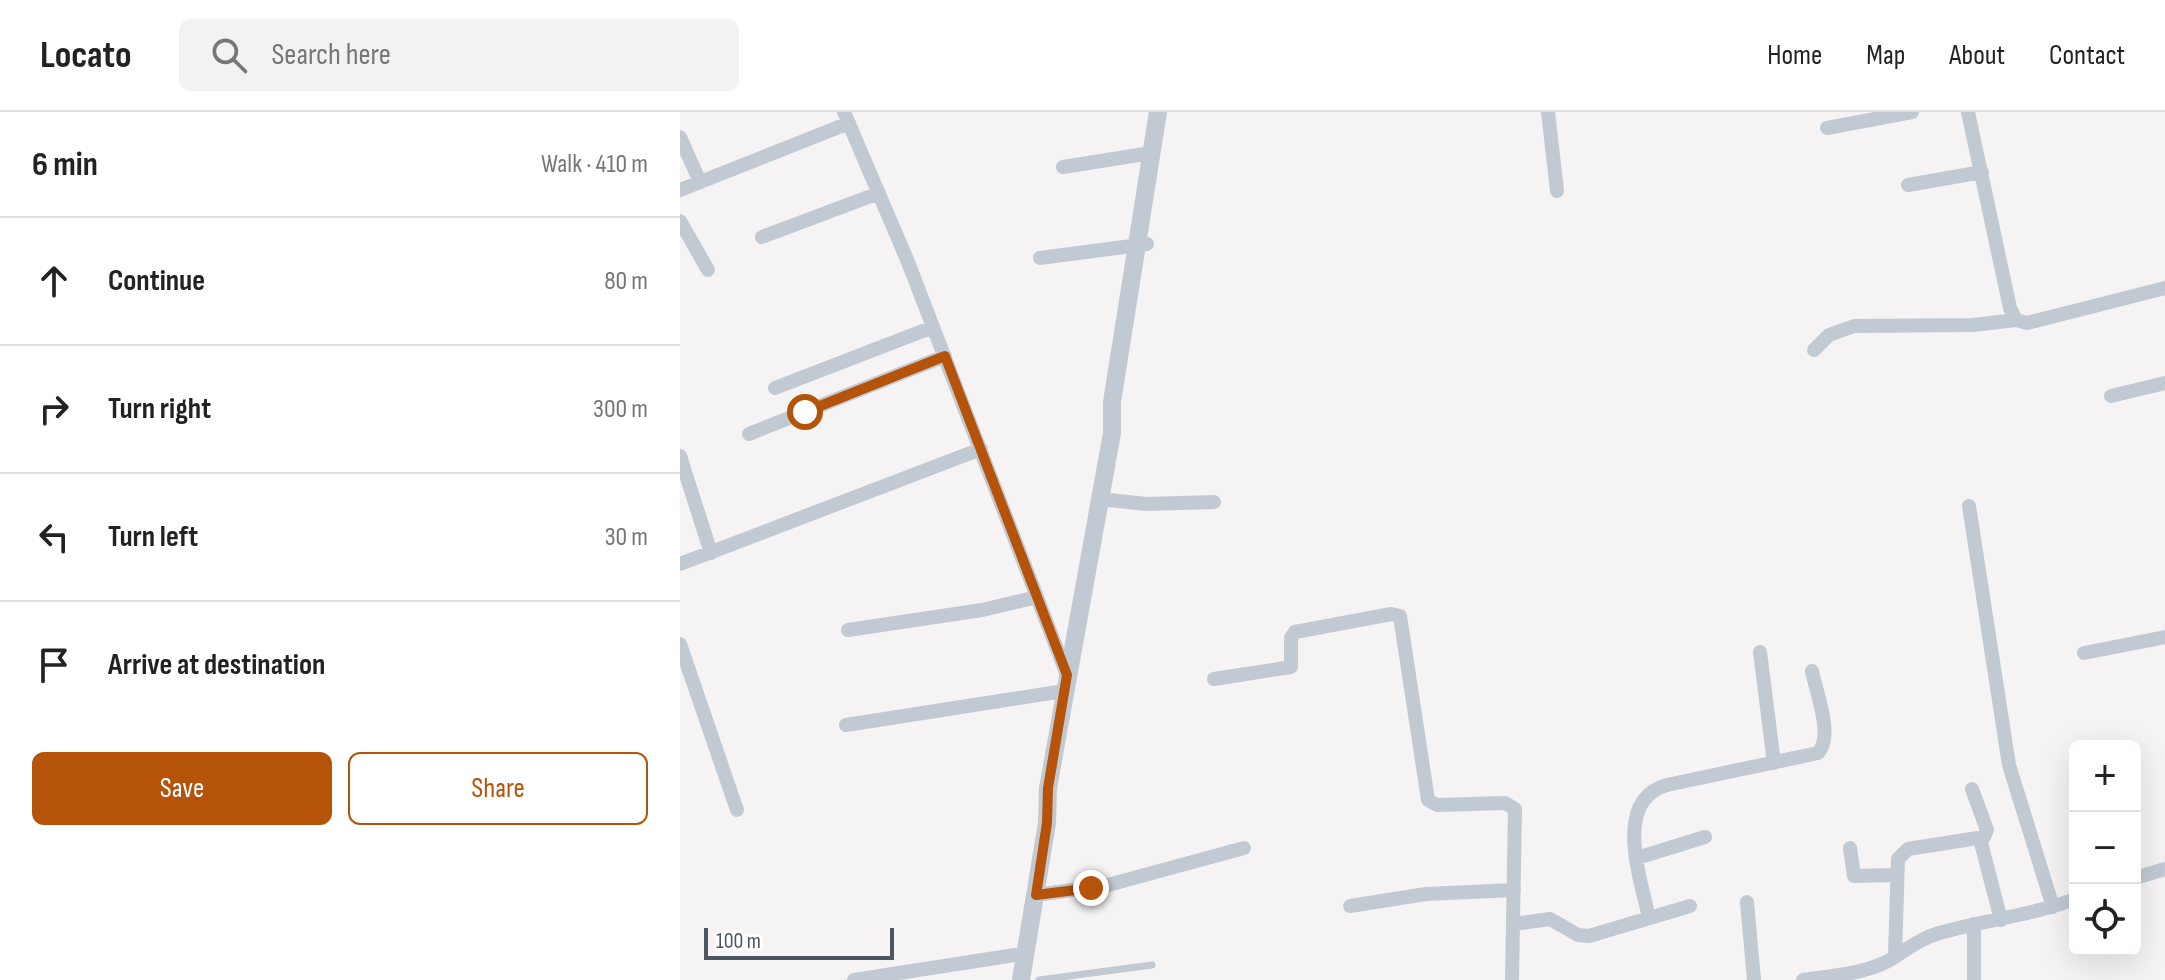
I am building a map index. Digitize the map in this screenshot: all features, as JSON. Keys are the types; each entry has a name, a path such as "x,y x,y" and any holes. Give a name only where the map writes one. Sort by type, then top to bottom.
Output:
{"street":[{"path":"1142,244 1158,112"},
{"path":"1021,980 1047,823 1048,788 1112,433 1112,402 1169,112"},
{"path":"1548,112 1557,191"},
{"path":"1827,128 1912,112"},
{"path":"1968,112 2010,308 2016,320"},
{"path":"680,190 847,118 945,356 1037,597 1066,683"},
{"path":"680,137 700,182"},
{"path":"1063,167 1151,153"},
{"path":"1908,185 1982,172"},
{"path":"762,237 879,193"},
{"path":"680,221 708,270"},
{"path":"1040,258 1142,244"},
{"path":"1814,350 1829,335 1854,326 1973,325 2016,320 2022,323 2165,288"},
{"path":"775,388 933,327"},
{"path":"749,434 945,356"},
{"path":"2111,396 2165,383"},
{"path":"680,564 981,449"},
{"path":"680,456 711,553"},
{"path":"1099,499 1147,504 1214,502"},
{"path":"1969,506 2009,765 2053,907"},
{"path":"848,630 982,610 1037,597"},
{"path":"1214,679 1291,667 1291,638 1295,632 1391,614 1400,616 1425,794 1437,805 1512,806 1515,812 1512,980"},
{"path":"2084,653 2165,637"},
{"path":"680,644 737,810"},
{"path":"1760,652 1774,763"},
{"path":"1649,918 1634,834 1648,792 1816,754 1823,748 1824,728 1812,671"},
{"path":"846,725 1066,683"},
{"path":"1011,980 1036,822 1048,788"},
{"path":"1895,956 1898,859 1908,849 1980,839 1987,835 1972,789"},
{"path":"1637,858 1705,837"},
{"path":"1980,839 2001,920"},
{"path":"1036,895 1108,885 1244,848"},
{"path":"1850,848 1854,876 1896,875"},
{"path":"2141,876 2165,869"},
{"path":"1350,906 1426,894 1514,890"},
{"path":"1803,980 1858,971 1895,956 1923,938 2069,901"},
{"path":"1747,902 1754,980"},
{"path":"1514,924 1550,919 1585,937 1690,906"},
{"path":"1974,924 1974,980"},
{"path":"854,980 1015,955"}],"lane":[{"path":"1039,980 1152,965"}],"route":[{"path":"805,412 945,356 1067,675 1048,788 1047,823 1036,895 1091,888"}]}
